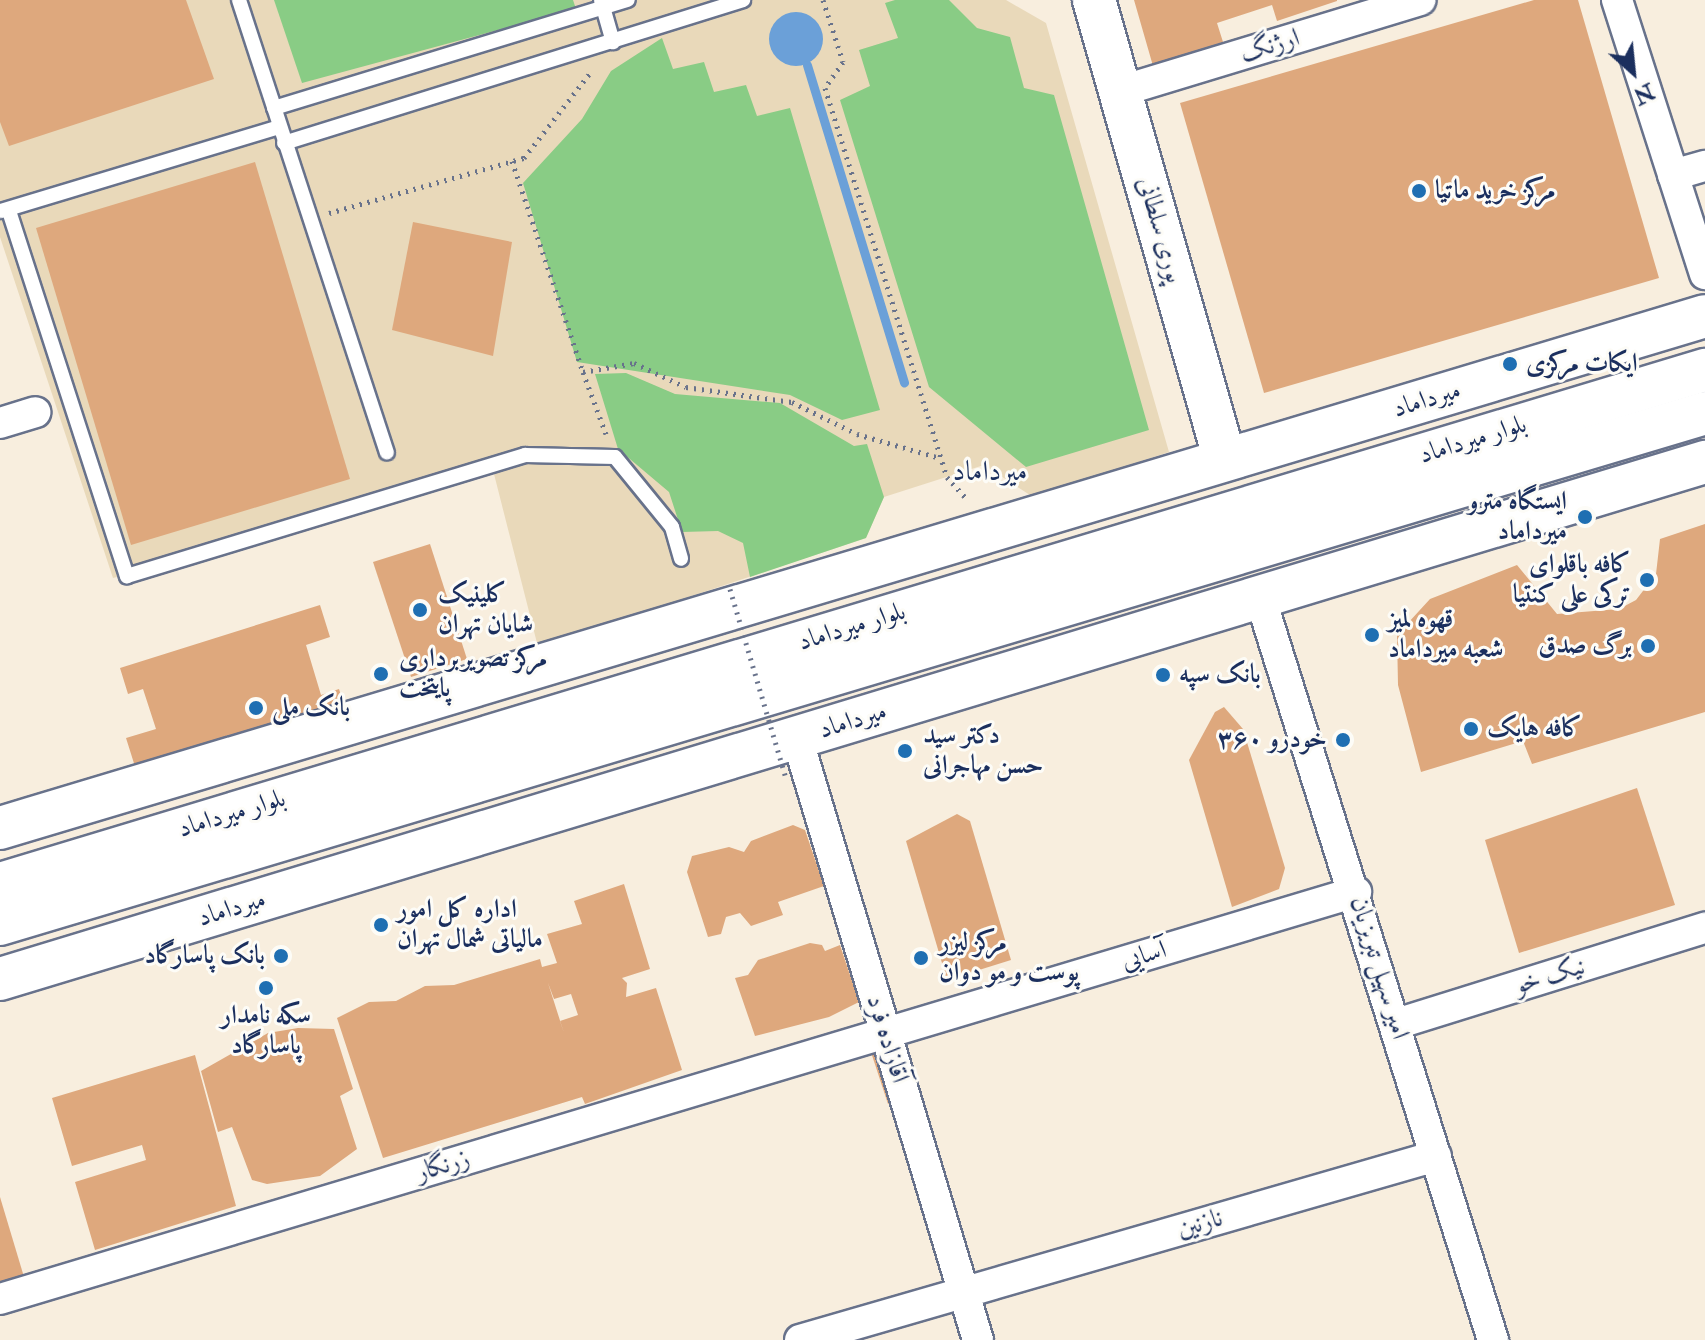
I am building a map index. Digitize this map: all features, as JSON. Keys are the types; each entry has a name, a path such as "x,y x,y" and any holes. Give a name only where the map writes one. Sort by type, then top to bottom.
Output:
{"main road":[{"name":"پوری سلطانی","path":"1094,0 1225,460"},
{"name":"میرداماد","path":"0,828 1705,316"},
{"name":"بلوار میرداماد","path":"0,884 1705,370"},
{"name":"بلوار میرداماد","path":"0,924 1705,413"},
{"name":"میرداماد","path":"0,979 1705,462"},
{"path":"448,789 550,813"}],"street":[{"name":"ارژنگ","path":"1121,91 1420,0"},
{"path":"1617,0 1705,274"},
{"path":"1673,175 1705,166"},
{"path":"0,423 35,412"},
{"name":"امیر سهیل تبریزیان","path":"1260,597 1356,892 1493,1340"},
{"name":"آقازاده فرد","path":"797,738 978,1340"},
{"name":"آسایی","path":"886,1033 1356,892"},
{"name":"نیک خو","path":"1396,1024 1705,928"},
{"name":"زرنگار","path":"0,1299 886,1033"},
{"name":"نازنین","path":"800,1340 1436,1156"}],"lane":[{"path":"239,0 387,452"},
{"path":"274,108 602,4 628,0"},
{"path":"284,143 613,42 702,6 743,0"},
{"path":"602,4 613,42"},
{"path":"280,127 4,211 127,576 525,455 615,457 672,527 681,559"}],"path":[{"path":"823,0 843,62 825,88 941,459 947,477 995,530"},
{"path":"309,219 524,158 613,42"},
{"path":"512,161 615,457"},
{"path":"583,372 634,363 686,387 792,402 857,434 941,459"},
{"path":"730,589 787,781"}],"shaded area":[{"path":"0,0 1006,0 1046,23 1169,452 1033,497 984,465 884,497 866,538 538,647 494,474 113,578 0,237"}],"green space":[{"path":"274,0 573,0 576,9 302,83"},
{"path":"895,0 949,0 977,28 1010,37 1024,88 1054,95 1149,430 1026,467 929,387 840,100 870,86 859,50 898,38 885,3"},
{"path":"662,38 673,69 704,62 714,92 746,85 757,116 790,108 880,410 842,420 790,395 577,362 523,183 582,119 611,71"},
{"path":"626,373 675,394 780,403 854,446 867,444 884,497 866,538 750,577 743,543 718,531 682,532 669,492 618,449 595,374"}],"water":[{"path":"796,12 815,20 823,39 815,58 796,66 777,58 769,39 777,20"}],"building":[{"path":"0,0 186,0 214,79 9,146 0,122"},
{"path":"1134,0 1337,1 1277,21 1272,5 1217,23 1223,42 1153,66"},
{"name":"مرکز خرید ماتیا","path":"1534,0 1578,0 1659,278 1264,393 1180,103"},
{"path":"255,162 350,479 131,545 36,228"},
{"path":"413,222 512,242 493,356 392,330"},
{"path":"1705,524 1705,712 1532,764 1523,741 1421,772 1398,685 1397,635 1430,599 1517,565 1557,614 1619,609 1636,600 1656,574 1660,539"},
{"name":"کلینیک شایان تهران","path":"430,544 467,659 411,677 373,562"},
{"path":"320,605 330,637 306,645 321,695 339,689 346,711 138,776 126,738 156,729 143,689 128,694 120,668"},
{"path":"1224,707 1243,729 1285,868 1279,889 1232,907 1189,760 1215,712"},
{"path":"1637,788 1675,905 1519,953 1485,840"},
{"path":"957,814 970,821 1011,960 947,980 906,841"},
{"path":"793,825 805,830 824,886 778,902 783,915 751,926 740,913 726,917 721,934 708,937 687,872 692,856 729,847 744,852 751,841"},
{"path":"624,884 650,969 622,978 627,983 626,997 656,988 682,1070 585,1104 582,1097 383,1158 337,1018 369,1002 396,1001 425,986 454,985 540,959 542,967 557,963 547,934 582,924 574,901","holes":["548,983 554,999 571,994 578,1015 560,1021"]},
{"path":"810,943 822,945 825,951 840,945 859,1002 829,1017 755,1036 735,978 748,975 758,960"},
{"path":"298,1028 334,1029 353,1089 340,1096 357,1149 320,1176 267,1184 252,1180 232,1127 218,1132 201,1071 268,1033"},
{"path":"886,1034 905,1099 888,1104 867,1040"},
{"path":"195,1055 236,1206 95,1250 75,1182 146,1160 142,1145 72,1166 52,1098"},
{"path":"0,1197 24,1277 0,1284"}],"waterway":[{"path":"807,65 904,382"}],"place":[{"name":"مرکز خرید ماتیا","path":"1419,191"},
{"name":"ایکات مرکزی","path":"1510,364"},
{"name":"ایستگاه مترو میرداماد","path":"1585,517"},
{"name":"کافه باقلوای ترکی علی کنتیا","path":"1647,580"},
{"name":"کلینیک شایان تهران","path":"420,610"},
{"name":"قهوه لمیز شعبه میرداماد","path":"1372,635"},
{"name":"برگ صدق","path":"1648,646"},
{"name":"مرکز تصویربرداری پایتخت","path":"381,674"},
{"name":"بانک سپه","path":"1163,675"},
{"name":"بانک ملی","path":"256,708"},
{"name":"کافه هایک","path":"1471,729"},
{"name":"خودرو ۳۶۰","path":"1343,740"},
{"name":"دکتر سید حسن مهاجرانی","path":"905,751"},
{"name":"اداره کل امور مالیاتی شمال تهران","path":"381,925"},
{"name":"بانک پاسارگاد","path":"281,956"},
{"name":"مرکز لیزر پوست و مو دوان","path":"921,958"},
{"name":"سکه نامدار پاسارگاد","path":"266,988"}],"district":[{"name":"میرداماد","path":"990,472"}]}
